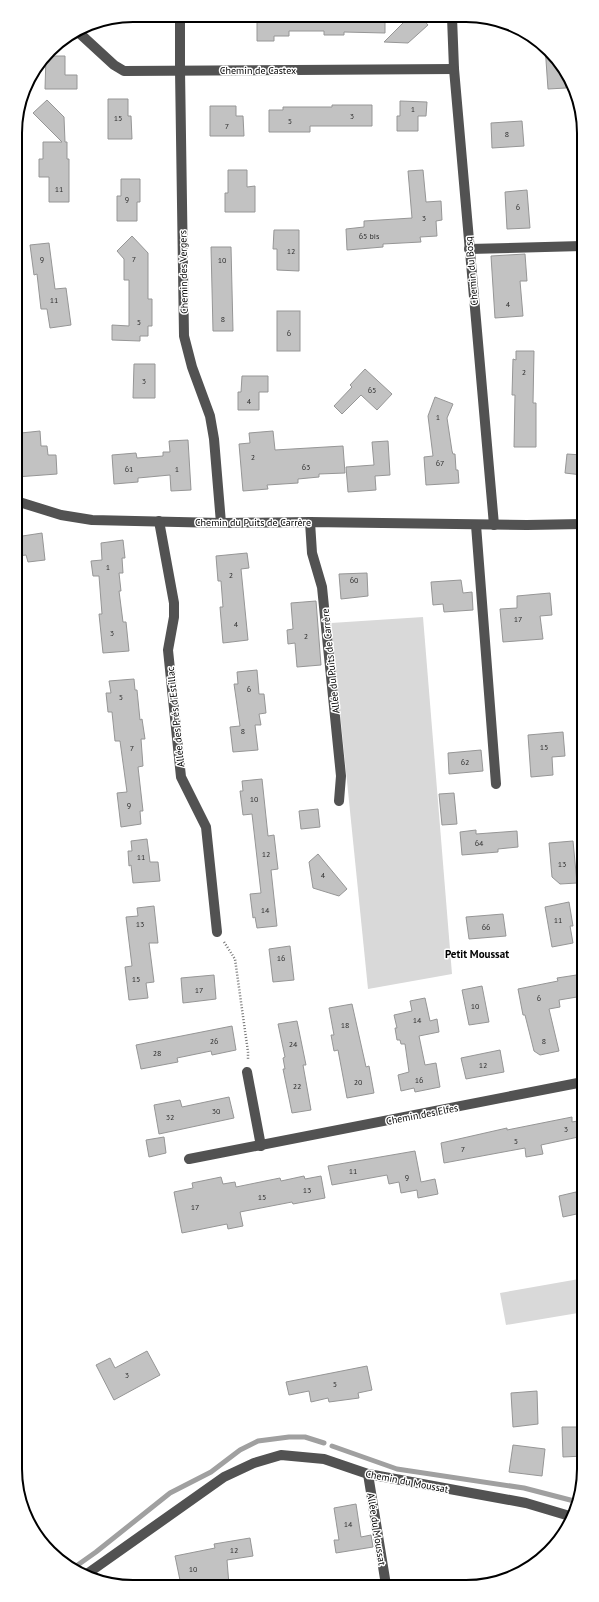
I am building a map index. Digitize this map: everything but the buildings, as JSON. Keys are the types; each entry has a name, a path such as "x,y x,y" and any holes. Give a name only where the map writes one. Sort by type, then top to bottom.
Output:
{"street":[{"name":"Chemin des Vergers","path":"180,22 184,336 192,368 210,416 214,439 221,523"},
{"name":"Chemin du Bosq","path":"452,22 454,69 494,525"},
{"name":"Chemin de Castex","path":"81,35 114,65 124,71 454,69"},
{"path":"469,249 577,246"},
{"name":"Chemin du Puits de Carrère","path":"22,503 61,514 92,520 221,523 310,522 577,526"},
{"name":"Allée des Prés d'Estillac","path":"159,521 174,603 174,617 168,650 181,777 206,827 217,932"},
{"name":"Allée du Puits de Carrère","path":"310,522 312,553 323,595 341,776 338,802"},
{"path":"476,525 496,784"},
{"path":"247,1072 261,1146"},
{"name":"Chemin des Elfes","path":"189,1159 577,1083"},
{"name":"Chemin du Moussat","path":"90,1572 224,1477 254,1463 281,1455 324,1459 368,1474 526,1503 567,1515"},
{"name":"Allée du Moussat","path":"368,1474 385,1580"}],"path":[{"path":"217,932 235,959 248,1052 247,1072"}],"shaded area":[{"path":"423,617 452,974 368,989 331,623"},
{"path":"577,1279 577,1313 506,1325 500,1293"}],"waterway":[{"path":"77,1565 170,1493 211,1472 240,1450 258,1441 289,1437 305,1437 324,1443"},
{"path":"332,1446 397,1469 524,1488 572,1501"}],"district":[{"name":"Petit Moussat","path":"477,954"}]}
